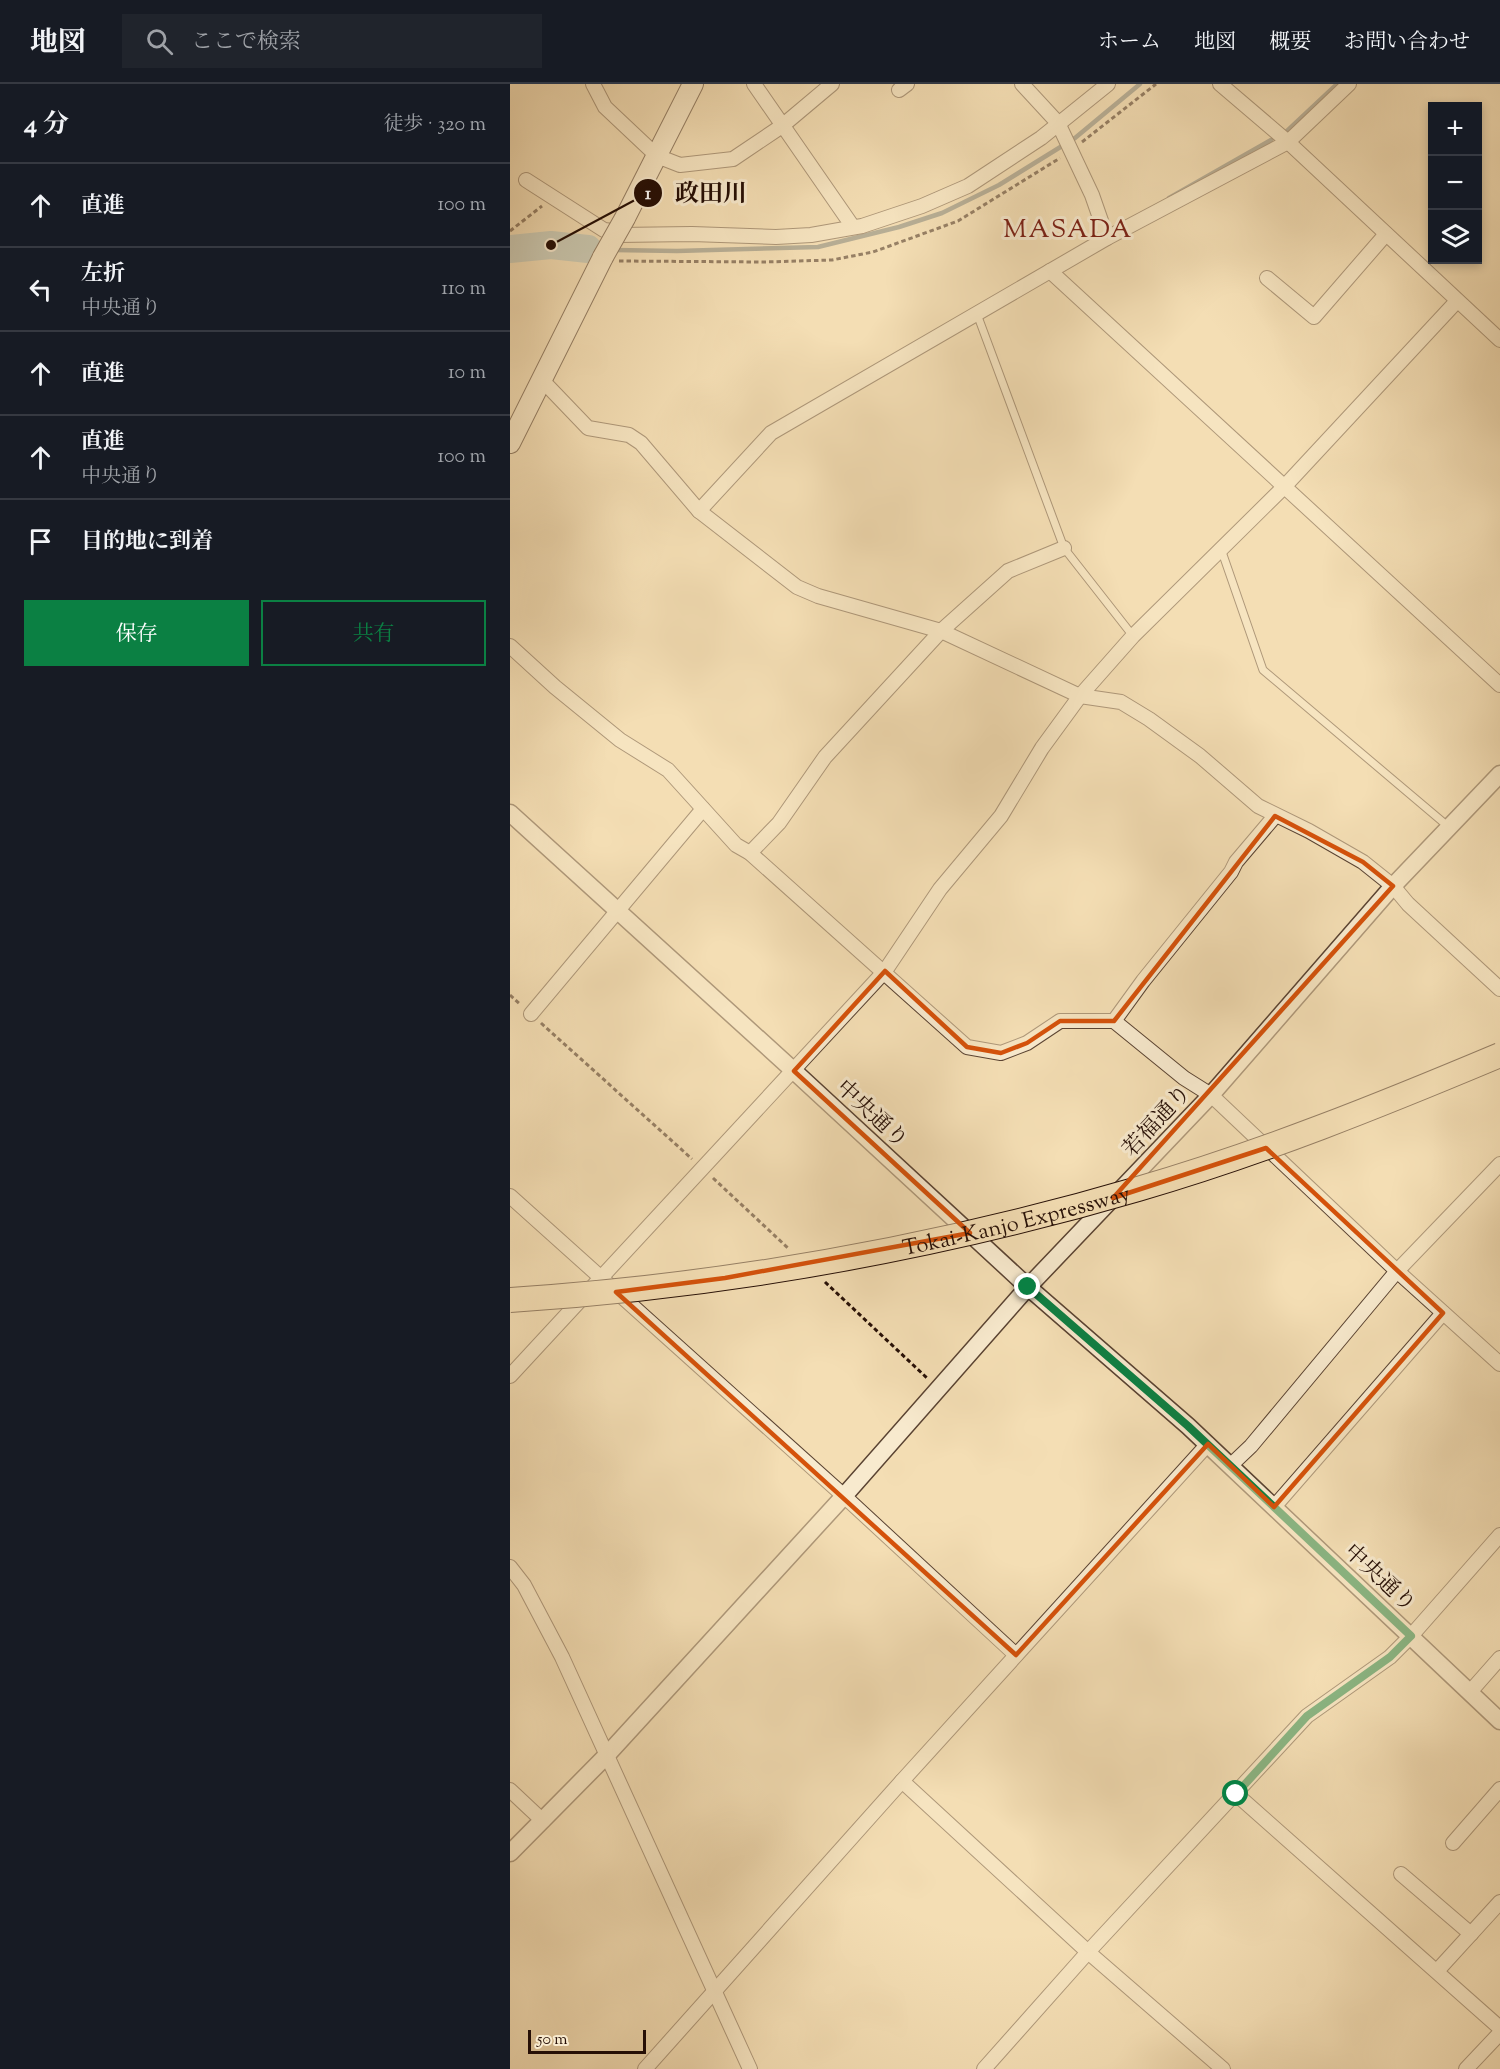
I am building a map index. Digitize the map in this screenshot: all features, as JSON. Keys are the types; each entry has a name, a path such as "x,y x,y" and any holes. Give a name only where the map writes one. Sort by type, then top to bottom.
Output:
{"highway":[{"name":"Tokai-Kanjo Expressway","path":"510,1300 601,1294 725,1278 861,1255 993,1228 1138,1189 1258,1150 1385,1103 1500,1055"}],"main road":[{"path":"510,443 693,84"}],"street":[{"path":"593,84 605,107 657,156 680,165 733,159 782,126 832,84"},
{"path":"754,84 853,227"},
{"path":"1022,84 1058,123 1092,195 1107,238"},
{"path":"526,180 604,230 613,231 618,235 692,234 776,237 811,235 853,227 922,206 968,186 1041,138 1108,84"},
{"path":"1220,84 1288,142 1500,340"},
{"path":"699,511 771,433 1107,238 1288,142 1349,84"},
{"path":"1267,278 1314,317 1386,234"},
{"path":"1050,271 1500,685"},
{"path":"510,1376 885,971 940,889 1000,816 1042,748 1080,696 1133,636 1284,487 1457,301"},
{"path":"541,380 588,428 629,435 641,443 699,511 797,587 818,596 940,632 1080,696 1121,702 1149,719 1200,756 1258,806 1309,831 1363,862 1393,886 1408,904 1500,989"},
{"path":"750,853 779,823 825,757 940,632 1008,571 1064,548"},
{"path":"510,646 555,687 620,740 668,770 736,845 750,853 885,971 967,1047 1002,1053 1027,1043 1060,1020 1114,1021 1184,1078 1210,1095 1397,1271 1500,1364"},
{"name":"若福通り","path":"510,1853 606,1756 844,1496 1028,1287 1210,1095 1393,886 1500,774"},
{"path":"531,1014 703,809"},
{"name":"中央通り","path":"510,813 1028,1287 1208,1444 1500,1721"},
{"path":"1114,1021 1143,981 1231,872 1236,862 1275,816"},
{"path":"1230,1466 1251,1446 1397,1271 1500,1164"},
{"path":"510,1196 844,1496 1016,1655"},
{"path":"1274,1507 1443,1313"},
{"path":"645,2069 902,1781 1208,1444"},
{"path":"984,2069 1088,1952 1307,1716 1390,1657 1500,1535"},
{"path":"510,1567 524,1585 543,1619 750,2069"},
{"path":"1470,1692 1500,1658"},
{"path":"902,1781 1088,1952 1223,2069"},
{"path":"1453,1843 1500,1789"},
{"path":"510,1790 543,1821"},
{"path":"1236,1794 1500,2028"},
{"path":"1401,1874 1471,1934"},
{"path":"1437,1971 1500,1902"},
{"path":"1466,2069 1500,2033"}],"lane":[{"path":"977,314 1064,548 1133,636"},
{"path":"1221,549 1263,670 1450,828"}],"path":[{"path":"510,231 553,197"},
{"path":"510,995 795,1255"},
{"path":"821,1279 940,1389"}],"highlighted area":[{"path":"1275,816 1363,862 1393,886 1113,1198 1266,1148 1443,1313 1274,1507 1208,1444 1016,1655 616,1292 725,1278 970,1233 794,1071 885,971 967,1047 1001,1053 1027,1043 1060,1021 1114,1021"}],"waterway":[{"path":"614,250 677,251 818,247 899,227 942,213 999,185 1075,138 1140,84"},
{"path":"1287,131 1337,84"},
{"path":"1169,198 1271,140"},
{"path":"510,249 551,245 588,249"},
{"path":"588,249 599,250"}],"place":[{"name":"政田川","path":"551,245"}],"district":[{"name":"MASADA","path":"1068,228"}],"route":[{"path":"1028,1287 1188,1426 1411,1636 1390,1657 1307,1716 1236,1794"}]}
